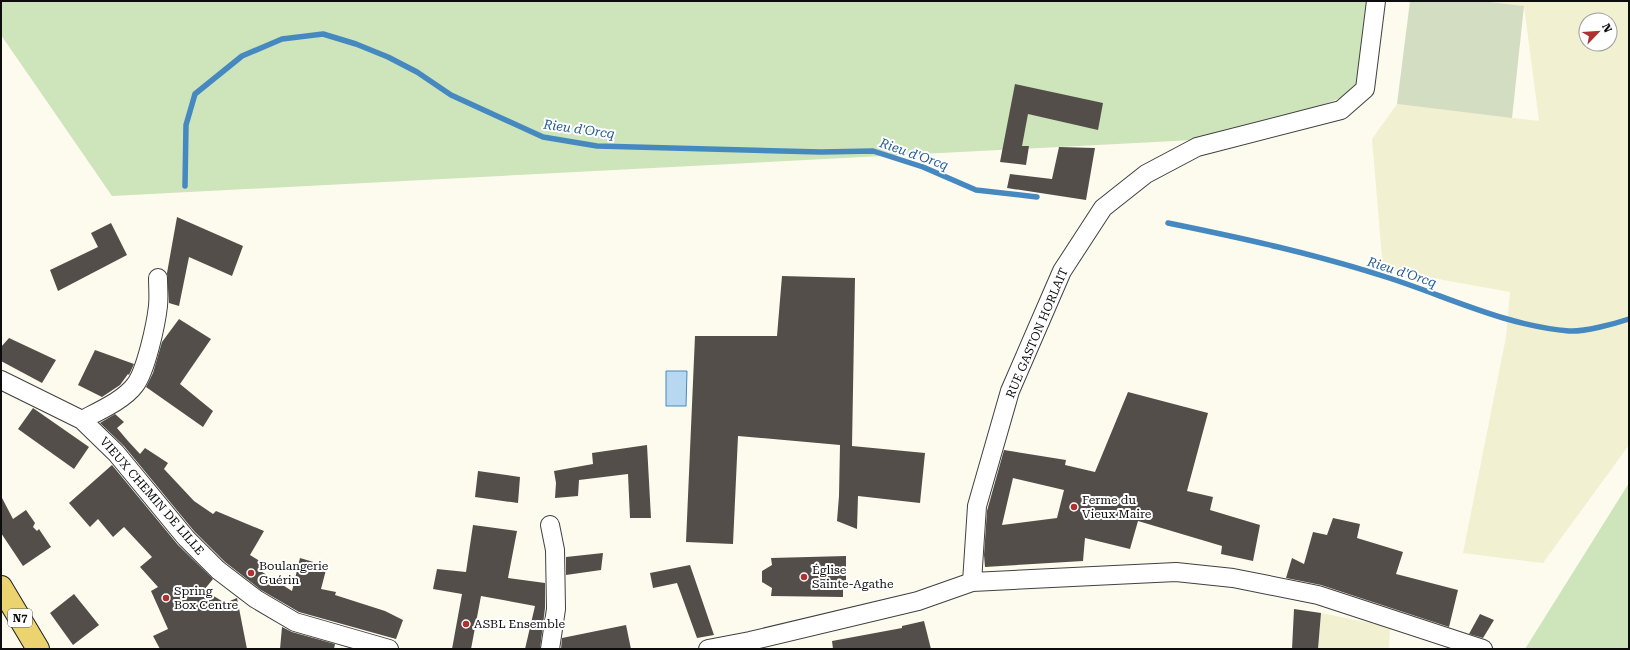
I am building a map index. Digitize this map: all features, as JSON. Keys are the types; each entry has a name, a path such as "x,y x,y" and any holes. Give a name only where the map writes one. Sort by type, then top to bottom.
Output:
{"main road":[{"name":"N7","path":"1,587 38,649"}],"street":[{"name":"RUE GASTON HORLAIT","path":"972,582 977,506 1010,391 1062,271 1103,208 1146,174 1197,147 1341,110 1365,89 1376,1"},
{"path":"82,420 114,403 135,384 144,365 151,339 158,305 158,278"},
{"name":"VIEUX CHEMIN DE LILLE","path":"1,380 82,420 116,453 186,538 218,570 251,594 295,622 389,649"},
{"path":"550,525 555,550 556,609 550,649"},
{"path":"708,649 750,641 918,601 972,582 1176,572 1233,578 1318,596 1483,649"}],"green space":[{"path":"1,1 1375,1 1365,89 1232,138 112,196 1,35"},
{"path":"1410,1 1482,1 1524,6 1512,118 1397,104"},
{"path":"1482,1 1629,1 1629,445 1543,563 1463,553 1506,337 1510,292 1383,269 1372,139 1397,104 1539,121 1524,6"},
{"path":"1629,483 1629,649 1525,649"},
{"path":"1321,613 1390,627 1389,649 1318,649"}],"water":[{"path":"666,371 687,371 686,406 666,406"}],"building":[{"path":"1015,84 1103,103 1098,130 1028,114 1022,146 1029,146 1026,165 1000,162"},
{"path":"1059,147 1095,148 1086,200 1007,188 1010,174 1052,179"},
{"path":"177,217 243,246 232,276 189,257 179,306 169,303 167,273"},
{"path":"111,223 127,255 58,291 50,270 98,247 91,233"},
{"path":"782,276 855,278 852,446 925,453 920,503 858,496 857,529 837,521 840,445 738,436 733,544 686,542 695,336 777,336"},
{"path":"179,319 211,339 180,384 213,411 203,427 146,387 153,373 162,342"},
{"path":"9,338 56,360 42,383 1,361 1,347"},
{"path":"95,350 134,364 129,375 128,374 120,385 102,397 78,385"},
{"path":"1128,392 1208,413 1187,491 1213,497 1210,510 1260,525 1253,561 1221,554 1222,546 1138,521 1130,549 1085,538 1083,561 985,567 984,555 987,511 1004,450 1066,460 1065,465 1095,472","holes":["1013,478 1064,490 1057,518 1002,525"]},
{"path":"33,408 89,447 74,469 18,429"},
{"path":"115,414 124,422 117,428 128,441 140,454 145,448 168,463 164,469 194,501 213,514 216,511 264,531 250,555 263,563 259,570 292,591 300,558 327,566 321,589 336,592 335,595 385,611 403,620 396,639 299,612 261,590 225,562 194,531 124,446 100,423"},
{"path":"647,445 651,518 630,518 628,474 579,480 578,496 555,498 556,483 554,471 593,464 592,453"},
{"path":"112,465 178,545 213,579 204,590 225,603 237,598 247,649 160,649 153,636 168,629 151,591 158,587 140,567 152,557 124,527 113,537 98,519 90,527 69,503"},
{"path":"478,471 520,477 518,503 475,497"},
{"path":"1,496 13,519 26,510 35,523 33,527 37,531 39,529 51,547 23,566 1,533"},
{"path":"1333,518 1360,524 1357,538 1403,552 1396,574 1458,590 1449,627 1321,585 1286,578 1292,558 1304,564 1313,532 1327,535"},
{"name":"ASBL Ensemble","path":"473,525 517,531 508,578 545,583 545,608 540,649 525,649 535,606 481,596 471,649 452,649 462,594 433,589 437,569 466,572"},
{"path":"603,553 601,570 566,575 566,557"},
{"name":"Église Sainte-Agathe","path":"846,556 846,584 843,584 843,597 771,596 772,588 762,582 762,571 772,565 771,558"},
{"path":"690,565 714,635 697,638 677,583 653,588 650,573"},
{"path":"74,594 99,625 73,645 50,613"},
{"path":"1294,609 1321,613 1318,649 1292,649"},
{"path":"1480,614 1494,620 1483,638 1469,634"},
{"path":"924,621 931,649 833,649 832,641 902,628 902,626"},
{"path":"626,625 631,649 561,649 562,638"},
{"path":"282,627 292,632 335,644 334,649 280,649"}],"waterway":[{"name":"Rieu d'Orcq","path":"185,186 186,125 195,94 242,56 282,39 323,34 356,44 388,57 417,72 451,95 543,137 597,146 821,152 873,151 923,167 976,190 1037,197"},
{"name":"Rieu d'Orcq","path":"1168,223 1332,261 1386,277 1499,317 1546,328 1575,331 1591,329 1629,319"}],"place":[{"name":"Ferme du Vieux Maire","path":"1074,507"},
{"name":"Boulangerie Guérin","path":"251,573"},
{"name":"Église Sainte-Agathe","path":"804,577"},
{"name":"Spring Box Centre","path":"166,598"},
{"name":"ASBL Ensemble","path":"466,624"}]}
